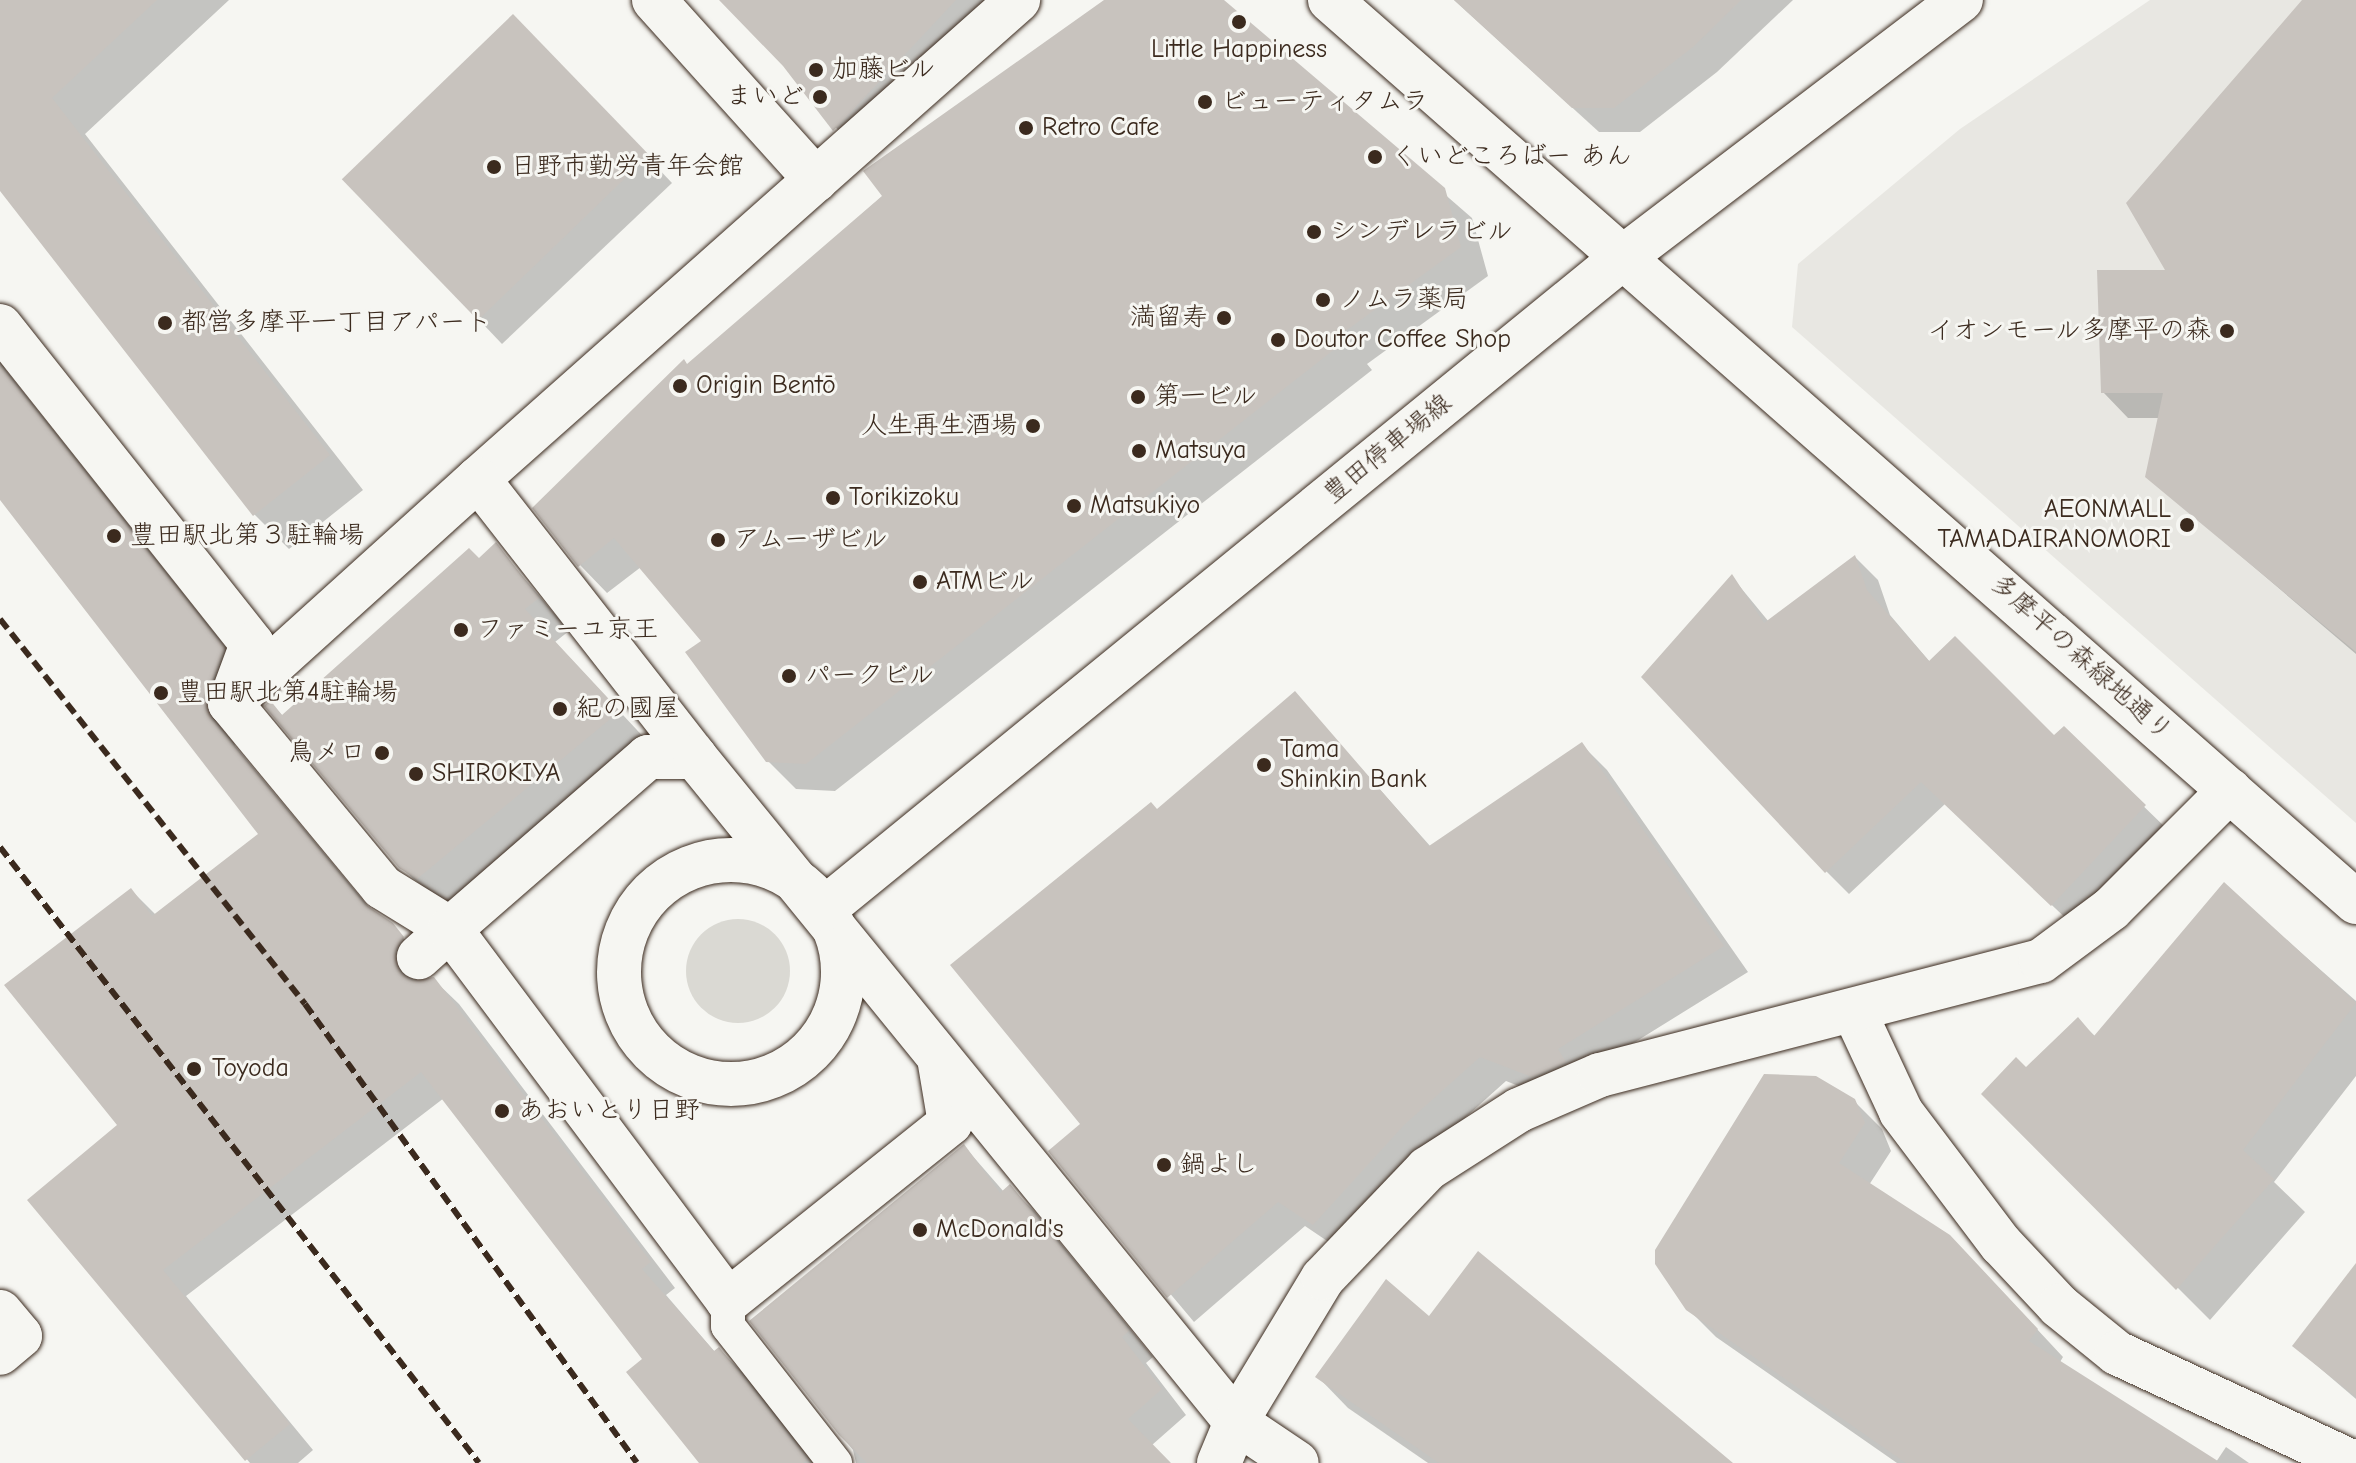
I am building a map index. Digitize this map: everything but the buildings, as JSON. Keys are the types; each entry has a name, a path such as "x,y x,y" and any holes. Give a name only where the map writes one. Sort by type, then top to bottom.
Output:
{"street":[{"path":"654,0 816,180"},
{"path":"230,703 1018,0"},
{"name":"多摩平の森緑地通り","path":"1330,0 1626,255 2356,902"},
{"name":"豊田停車場線","path":"824,909 1626,255 1961,0"},
{"path":"0,326 252,644 230,703"},
{"path":"478,479 695,757 824,909 939,1058 1236,1422 1297,1463"},
{"path":"230,703 382,887 434,943 728,1301 950,1123 939,1058"},
{"path":"434,943 648,757 695,757"},
{"path":"1219,1463 1236,1422 1323,1278 1427,1169 1519,1110 1600,1075 2041,961 2111,909 2230,790"},
{"path":"727,858 766,864 801,882 824,909 837,933 843,972 832,1020 799,1060 777,1074 748,1083 708,1083 664,1063 637,1035 618,986 621,946 642,901 672,874 727,858"},
{"path":"1854,1011 1901,1112 2001,1244 2059,1306 2117,1353 2354,1463"},
{"path":"0,1312 20,1336 0,1353"}],"lane":[{"path":"728,1301 728,1326 835,1463"}],"shaded area":[{"name":"AEONMALL TAMADAIRANOMORI","path":"2150,0 2356,0 2356,823 1792,327 1798,264 1960,129"},
{"path":"738,919 758,923 775,934 786,951 790,971 786,991 775,1008 758,1019 738,1023 718,1019 701,1008 690,991 686,971 690,951 701,934 718,923"}],"railway":[{"path":"0,619 305,1004 637,1463"},
{"path":"0,847 479,1463"}],"place":[{"name":"Little Happiness","path":"1239,22"},
{"name":"加藤ビル","path":"816,70"},
{"name":"まいど","path":"820,97"},
{"name":"ビューティタムラ","path":"1205,102"},
{"name":"Retro Cafe","path":"1026,128"},
{"name":"くいどころばー あん","path":"1375,157"},
{"name":"日野市勤労青年会館","path":"494,167"},
{"name":"シンデレラビル","path":"1314,232"},
{"name":"ノムラ薬局","path":"1323,300"},
{"name":"満留寿","path":"1224,318"},
{"name":"都営多摩平一丁目アパート","path":"165,323"},
{"name":"イオンモール多摩平の森","path":"2227,331"},
{"name":"Doutor Coffee Shop","path":"1278,340"},
{"name":"Origin Bentō","path":"680,386"},
{"name":"第一ビル","path":"1138,397"},
{"name":"人生再生酒場","path":"1033,426"},
{"name":"Matsuya","path":"1139,451"},
{"name":"Torikizoku","path":"833,498"},
{"name":"Matsukiyo","path":"1074,506"},
{"name":"AEONMALL TAMADAIRANOMORI","path":"2187,525"},
{"name":"豊田駅北第３駐輪場","path":"114,536"},
{"name":"アムーザビル","path":"718,540"},
{"name":"ATMビル","path":"920,582"},
{"name":"ファミーユ京王","path":"461,630"},
{"name":"パークビル","path":"789,676"},
{"name":"豊田駅北第4駐輪場","path":"161,693"},
{"name":"紀の國屋","path":"560,709"},
{"name":"鳥メロ","path":"382,753"},
{"name":"Tama Shinkin Bank","path":"1264,765"},
{"name":"SHIROKIYA","path":"416,774"},
{"name":"Toyoda","path":"194,1069"},
{"name":"あおいとり日野","path":"502,1111"},
{"name":"鍋よし","path":"1164,1165"},
{"name":"McDonald's","path":"920,1230"}]}
